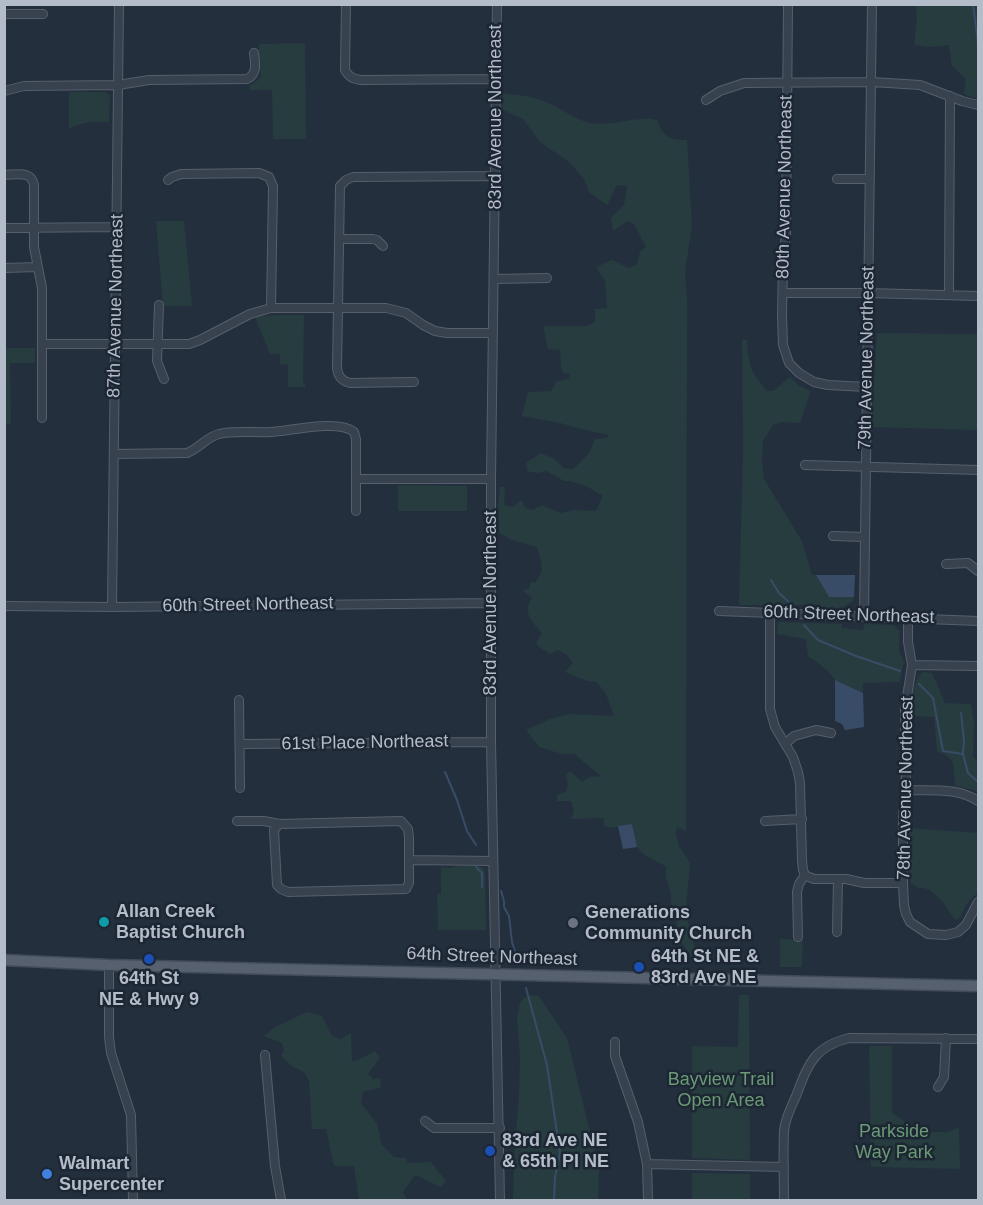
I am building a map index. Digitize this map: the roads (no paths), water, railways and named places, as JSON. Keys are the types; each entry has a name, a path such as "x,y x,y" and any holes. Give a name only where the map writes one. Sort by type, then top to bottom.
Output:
{"main road":[{"name":"64th Street Northeast","path":"4,960 109,965 978,986"}],"street":[{"name":"87th Avenue Northeast","path":"112,607 119,4"},
{"path":"346,4 345,70 352,78 361,80 495,79"},
{"name":"83rd Avenue Northeast","path":"497,4 491,479 491,742 500,1200"},
{"name":"80th Avenue Northeast","path":"789,4 783,345 786,357 793,368 804,377 821,384 867,387"},
{"name":"79th Avenue Northeast","path":"864,616 872,4"},
{"path":"4,14 44,14"},
{"path":"4,91 24,86 118,85 148,80 247,79 254,73 254,53"},
{"path":"705,100 735,85 752,83 872,82 920,85 978,105"},
{"path":"949,295 950,96"},
{"path":"168,180 181,174 259,173 269,177 273,186 271,308"},
{"path":"4,175 24,175 32,178 35,256 42,288 42,418"},
{"path":"414,382 350,383 341,379 337,368 340,191 342,184 349,178 496,176"},
{"path":"837,179 870,179"},
{"path":"4,228 117,227"},
{"path":"339,239 372,239 384,246"},
{"path":"4,268 38,267"},
{"path":"494,279 547,278"},
{"path":"783,293 978,296"},
{"path":"159,305 158,361 164,379"},
{"path":"42,344 194,343 250,314 271,308 393,309 406,313 435,331 493,333"},
{"path":"114,454 187,453 213,436 223,433 273,432 306,427 344,427 352,429 356,439 356,511"},
{"path":"805,465 978,470"},
{"path":"356,479 491,479"},
{"path":"833,536 865,537"},
{"path":"946,564 968,563 978,571"},
{"name":"60th Street Northeast","path":"4,606 491,603"},
{"name":"60th Street Northeast","path":"719,611 978,621"},
{"path":"770,612 770,709 775,727 793,757 798,772 803,870 806,875 814,879 903,883"},
{"name":"78th Avenue Northeast","path":"908,618 908,642 912,665 905,710 906,799 903,814 903,883 906,914 910,922 928,934 946,935 958,932 966,925 978,902"},
{"path":"912,665 978,666"},
{"path":"239,700 240,788"},
{"path":"784,744 794,736 816,730 831,733"},
{"name":"61st Place Northeast","path":"240,744 491,742"},
{"path":"906,790 953,791 963,793 978,801"},
{"path":"765,820 802,819"},
{"path":"237,821 264,821 279,824 401,821 408,829 409,883 406,889 288,892 281,889 277,885 274,830 279,824"},
{"path":"410,860 493,861"},
{"path":"798,937 797,892 799,884 806,875"},
{"path":"837,932 838,879"},
{"path":"109,965 111,1053 131,1115 133,1200"},
{"path":"784,1200 784,1130 787,1116 807,1069 818,1053 829,1045 849,1038 978,1039"},
{"path":"938,1087 944,1077 946,1038"},
{"path":"615,1042 615,1056 638,1122 647,1164 648,1200"},
{"path":"266,1055 275,1166 281,1200"},
{"path":"425,1121 434,1128 500,1128"},
{"path":"647,1164 784,1167"}],"water":[{"path":"816,575 855,575 854,597 829,597"},
{"path":"835,680 863,693 864,727 845,730 842,724 835,721"},
{"path":"632,824 637,847 623,849 618,826"}],"waterway":[{"path":"973,4 978,44"},
{"path":"771,580 779,593 791,604"},
{"path":"804,625 818,640 900,671"},
{"path":"919,684 933,698 943,751 963,754 968,773 978,782"},
{"path":"961,713 963,754"},
{"path":"445,772 467,831 476,845"},
{"path":"476,867 482,873 482,887"},
{"path":"501,891 504,907 509,916 512,942 517,957"},
{"path":"526,988 547,1065 560,1153 555,1177 554,1200"}],"place":[{"name":"Allan Creek Baptist Church","path":"104,922"},
{"name":"Generations Community Church","path":"573,923"},
{"name":"64th St NE & Hwy 9","path":"149,959"},
{"name":"64th St NE & 83rd Ave NE","path":"639,967"},
{"name":"83rd Ave NE & 65th Pl NE","path":"490,1151"},
{"name":"Walmart Supercenter","path":"47,1174"}],"park label":[{"name":"Bayview Trail Open Area","path":"721,1090"},
{"name":"Parkside Way Park","path":"894,1142"}]}
